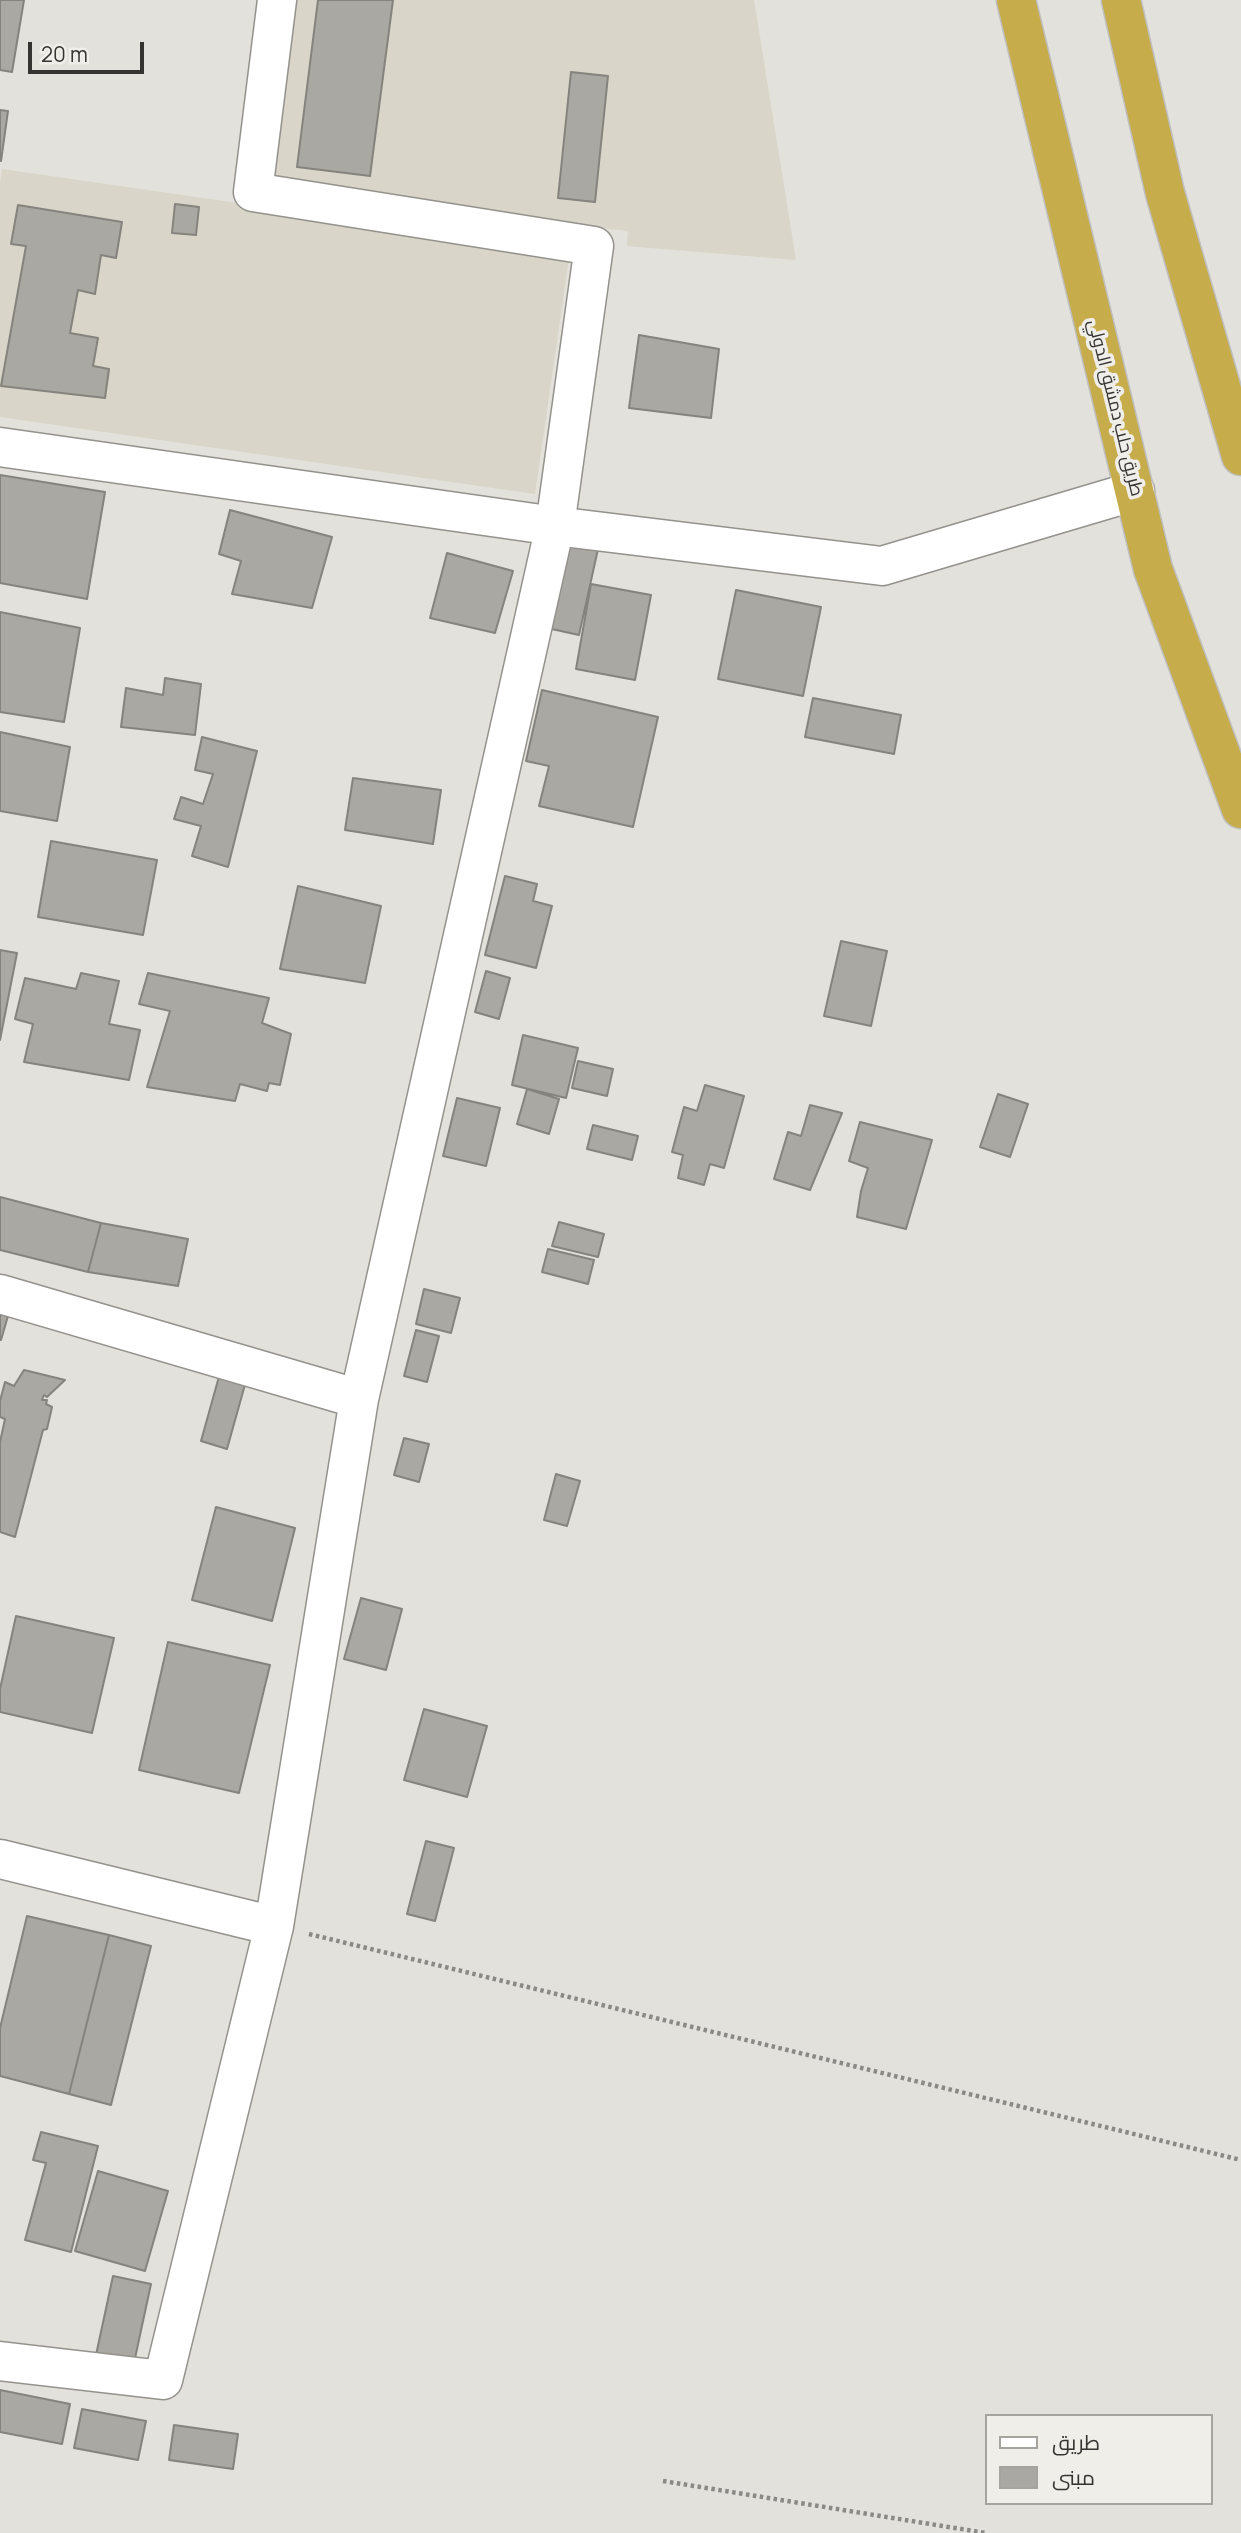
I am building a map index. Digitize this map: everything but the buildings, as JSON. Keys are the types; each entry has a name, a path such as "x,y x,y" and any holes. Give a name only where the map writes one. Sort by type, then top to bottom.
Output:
{"highway":[{"name":"طريق حلب دمشق الدولي","path":"1016,0 1153,569 1241,809"},
{"path":"1121,0 1165,192 1241,456"}],"street":[{"path":"0,2361 163,2380 274,1926 359,1399 555,526 594,246 253,192 277,0"},
{"path":"0,446 555,526 882,566 1135,491"},
{"path":"0,1294 359,1399"},
{"path":"0,1859 274,1926"}],"path":[{"path":"274,1926 1241,2160"},
{"path":"663,2481 986,2533"}],"shaded area":[{"path":"297,0 754,0 796,260 627,246 628,231 288,191 273,173"},
{"path":"2,169 570,251 535,494 0,417"}]}
